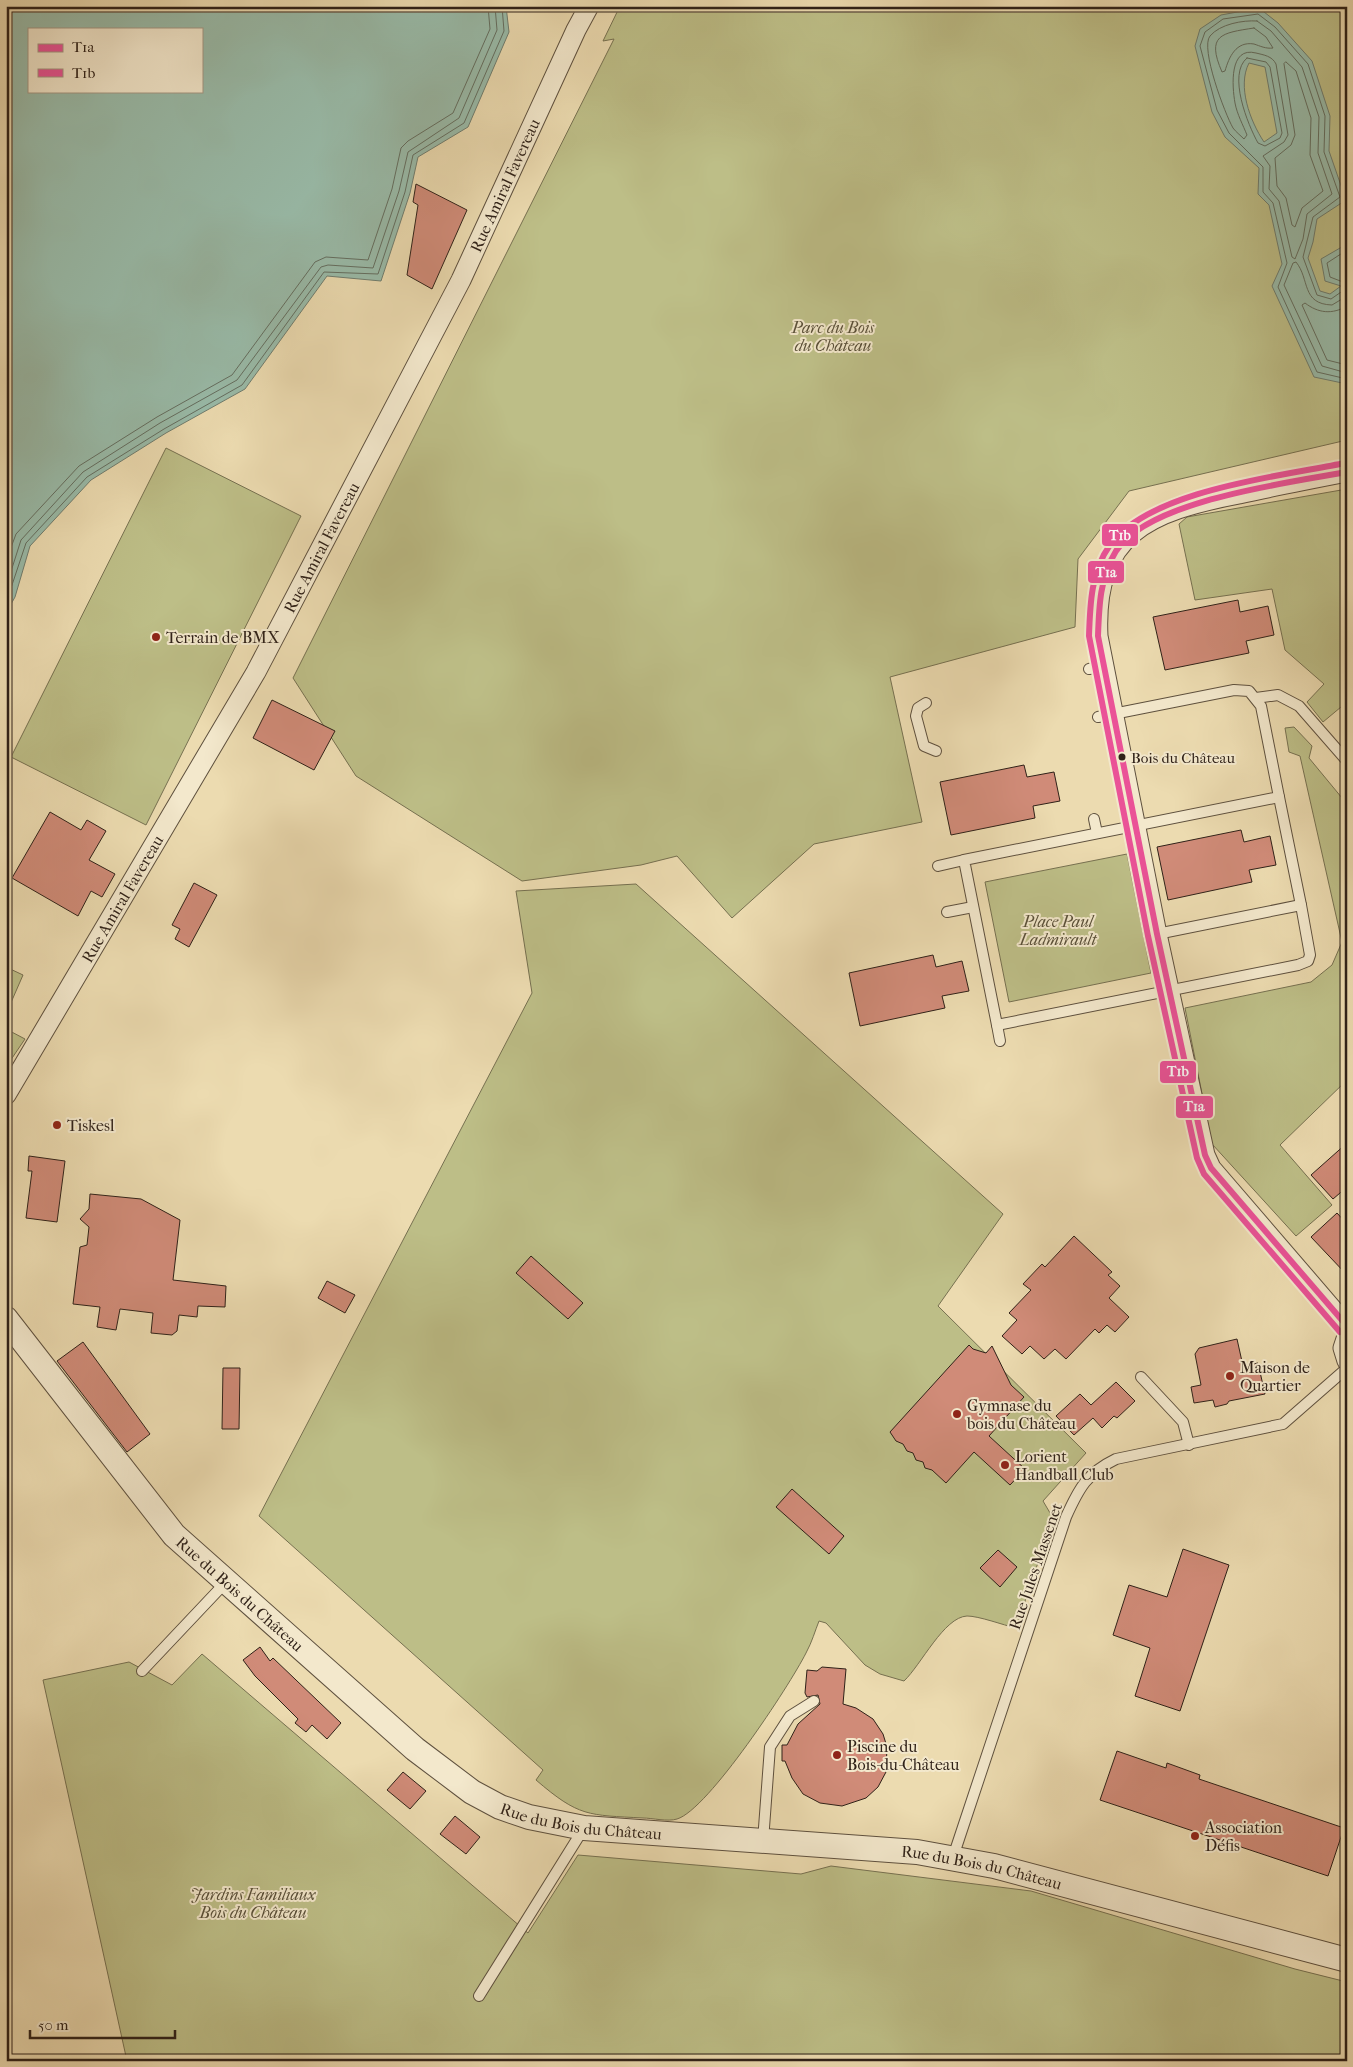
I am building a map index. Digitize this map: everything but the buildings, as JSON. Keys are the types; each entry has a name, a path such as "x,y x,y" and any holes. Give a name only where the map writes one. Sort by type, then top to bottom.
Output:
{"street":[{"name":"Rue Amiral Favereau","path":"6,1095 256,672 461,280 589,6"},
{"path":"1347,472 1195,502 1164,513 1136,528 1115,554 1104,576 1098,599 1096,668 1106,716 1135,826 1201,1142 1211,1168 1347,1326"},
{"name":"Rue du Bois du Château","path":"6,1320 154,1512 174,1535 415,1749 472,1792 500,1807 529,1818 584,1828 917,1852 953,1857 1064,1884 1347,1960"},
{"path":"1347,1336 1343,1348 1347,1361"}],"lane":[{"path":"996,1025 1303,964 1308,961 1310,949 1261,706 1256,698 1249,691 1234,690 1106,716"},
{"path":"1256,698 1278,695 1299,706 1347,761"},
{"path":"926,703 918,708 916,716 924,746 927,749 936,751"},
{"path":"938,866 1279,797"},
{"path":"1094,819 1097,834"},
{"path":"964,860 1000,1041"},
{"path":"1157,934 1301,905"},
{"path":"947,912 973,907"},
{"name":"Rue Jules Massenet","path":"953,1857 1066,1517 1085,1482 1098,1468 1116,1459 1284,1424 1347,1368"},
{"path":"1141,1377 1183,1422 1189,1445"},
{"path":"142,1671 227,1581"},
{"path":"763,1841 770,1747 790,1716 814,1701"},
{"path":"479,1996 584,1828"}],"green space":[{"name":"Parc du Bois du Château","path":"620,6 1347,6 1347,440 1129,491 1078,559 1075,627 890,677 922,822 814,844 732,918 677,856 641,865 522,881 356,776 293,678 614,39 603,41"},
{"name":"Terrain de BMX","path":"166,448 301,516 146,825 11,757"},
{"path":"1347,489 1347,702 1323,722 1307,702 1324,684 1285,650 1272,589 1195,600 1179,524 1187,517"},
{"path":"1294,727 1312,746 1309,758 1347,804 1347,1080 1280,1145 1332,1205 1296,1236 1212,1144 1185,1008 1311,982 1332,965 1342,942 1300,756 1289,752 1285,728"},
{"name":"Place Paul Ladmirault","path":"1127,854 1151,973 1009,1002 985,882"},
{"path":"636,884 1003,1214 938,1306 1086,1453 1043,1501 1053,1518 1016,1628 972,1616 958,1618 941,1633 904,1681 880,1674 865,1665 826,1623 819,1621 810,1645 797,1669 747,1745 708,1794 691,1811 677,1819 669,1820 596,1814 585,1812 563,1801 536,1780 543,1770 259,1516 532,993 516,891"},
{"path":"6,967 23,975 6,1014"},
{"path":"6,1029 25,1039 6,1067"},
{"name":"Jardins Familiaux Bois du Château","path":"202,1654 528,1933 578,1855 801,1874 831,1866 1031,1891 1295,1969 1347,1982 1347,2061 127,2061 43,1680 129,1662 172,1685"}],"water":[{"path":"6,6 506,6 509,32 468,127 418,157 410,193 381,281 327,276 245,389 166,433 91,480 30,546 15,597 6,613"},
{"path":"1259,8 1278,23 1312,61 1330,116 1329,151 1346,200 1317,219 1308,258 1320,291 1330,294 1341,286 1325,281 1321,259 1347,244 1347,384 1314,377 1272,286 1282,264 1269,205 1258,194 1259,168 1225,137 1212,112 1195,46 1200,29 1221,15","holes":["1249,63 1265,67 1277,133 1264,142 1250,114 1244,82"]}],"transit line":[{"name":"T1b","path":"1340,1332 1204,1174 1197,1158 1148,936 1089,636 1091,600 1095,577 1110,545 1129,526 1155,511 1185,498 1218,488 1345,463"},
{"name":"T1a","path":"1347,472 1222,496 1188,506 1158,519 1133,533 1116,551 1107,571 1100,603 1098,636 1157,934 1205,1155 1211,1168 1347,1326"}],"place":[{"name":"Terrain de BMX","path":"156,637"},
{"name":"Bois du Château","path":"1122,757"},
{"name":"Tiskesl","path":"57,1125"},
{"name":"Maison de Quartier","path":"1230,1376"},
{"name":"Gymnase du bois du Château","path":"957,1414"},
{"name":"Lorient Handball Club","path":"1005,1465"},
{"name":"Piscine du Bois-du-Château","path":"837,1755"},
{"name":"Association Défis","path":"1195,1836"}]}
